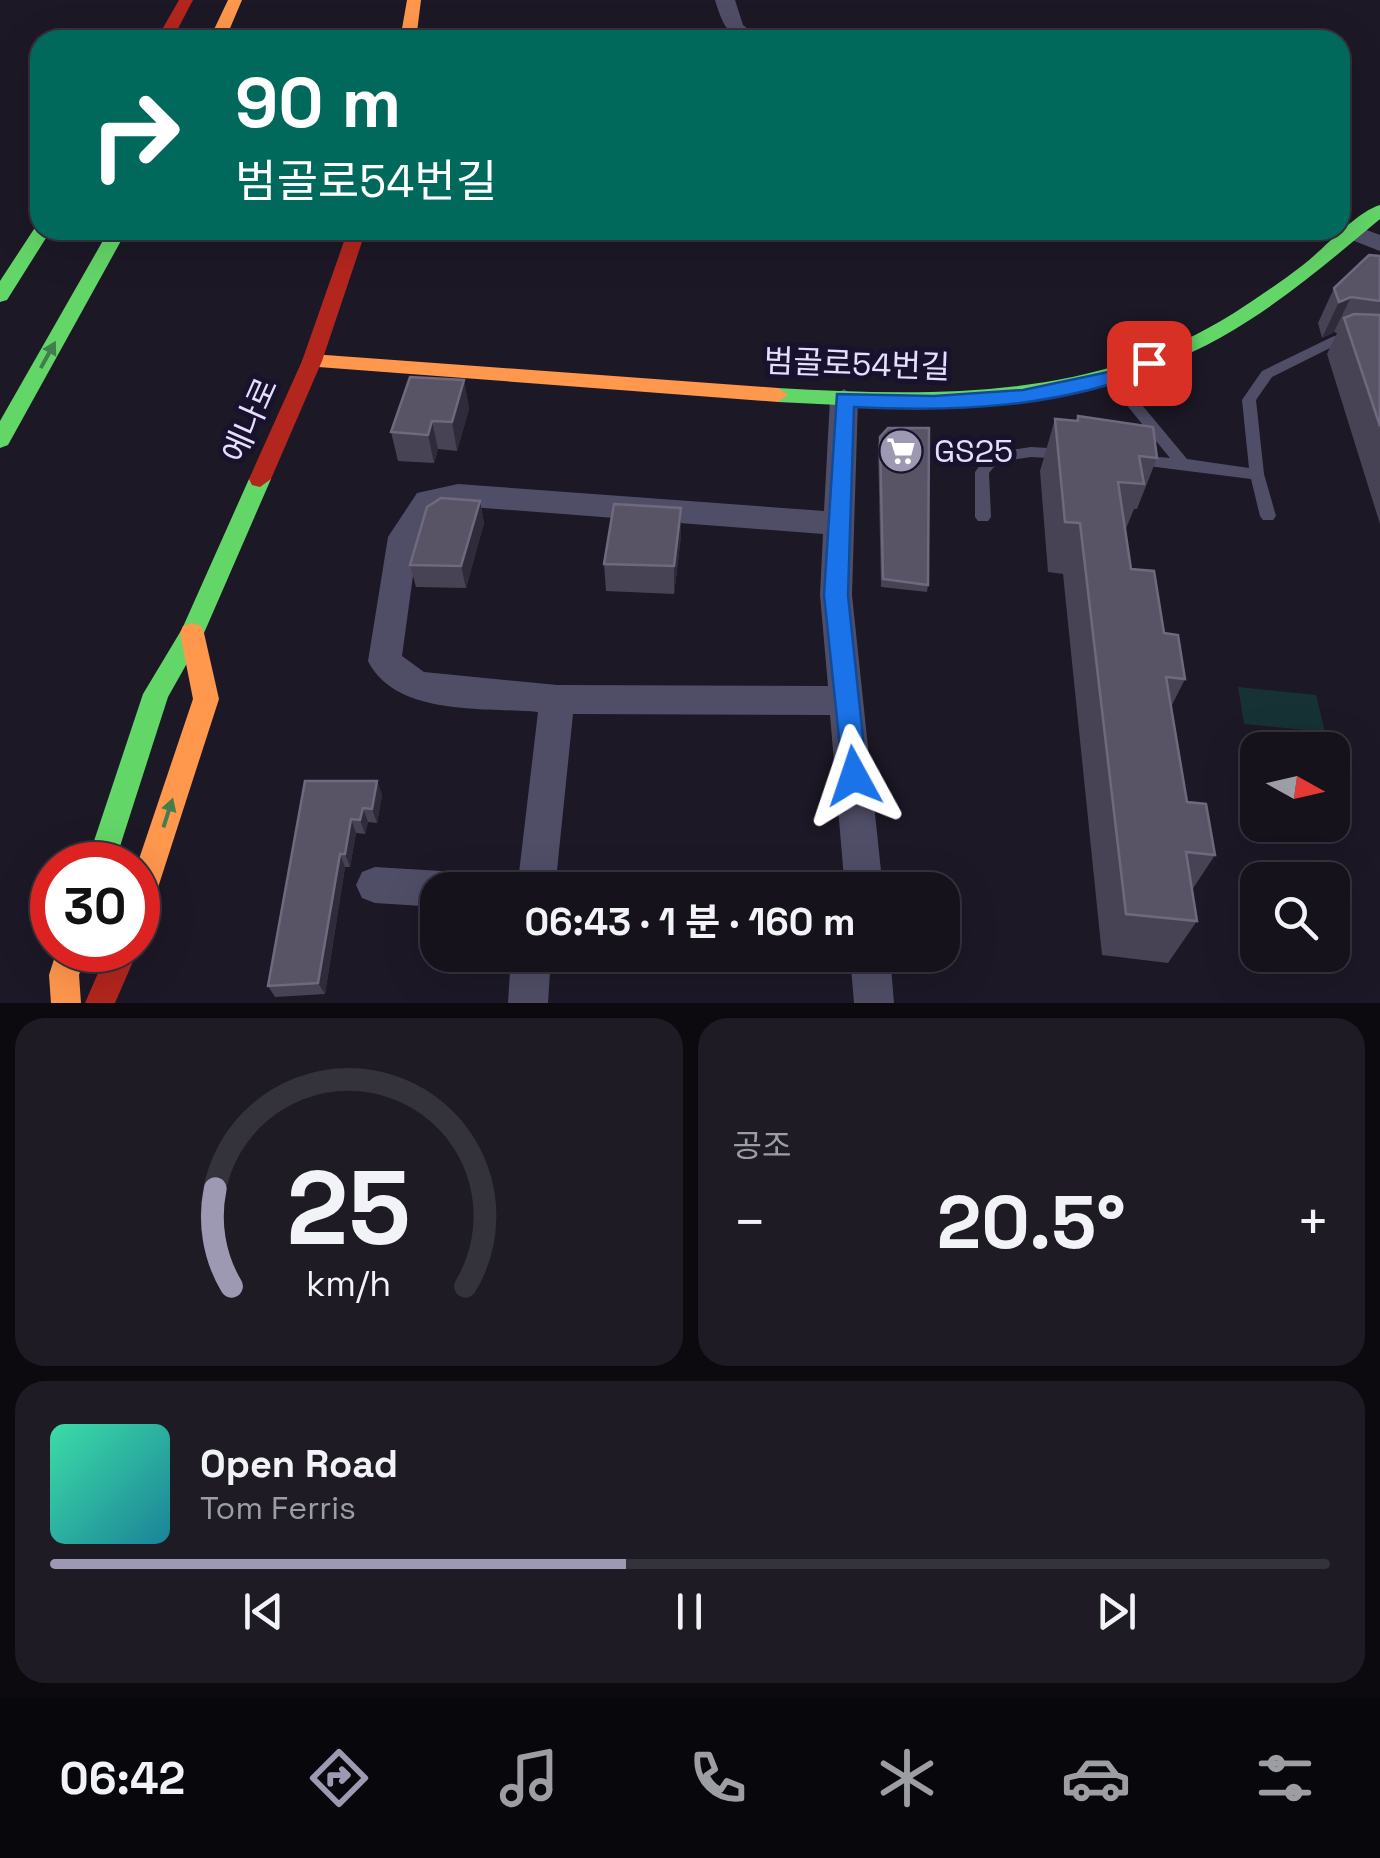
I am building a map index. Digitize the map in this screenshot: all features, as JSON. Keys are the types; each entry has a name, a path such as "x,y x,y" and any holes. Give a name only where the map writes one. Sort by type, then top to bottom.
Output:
{"main road":[{"path":"170,30 186,0"},
{"path":"222,30 235,0"},
{"path":"410,30 414,0"},
{"name":"범골로54번길","path":"1350,229 1380,210"},
{"path":"0,296 36,240"},
{"path":"0,440 112,240"},
{"name":"에나로","path":"108,842 156,694 192,632 312,361 353,240"},
{"name":"범골로54번길","path":"312,361 844,399 934,403 1023,398 1112,378 1222,334 1336,240"},
{"path":"159,842 206,700 192,632"},
{"path":"65,972 66,1003"},
{"path":"100,1003 113,972"}],"street":[{"path":"725,0 737,30"},
{"path":"1350,231 1380,244"},
{"path":"844,399 836,595 862,872"},
{"path":"836,524 458,494 428,502 402,538 385,661 416,686 556,699 847,701"},
{"path":"538,872 556,699"},
{"path":"375,885 420,888"},
{"path":"528,1003 531,972"},
{"path":"871,972 874,1003"}],"lane":[{"path":"1268,516 1257,474 1249,400 1267,374 1334,340 1380,344"},
{"path":"1112,378 1183,464"},
{"path":"983,517 982,472 994,457 1031,452 1088,456"},
{"path":"1126,460 1257,474"}],"green space":[{"path":"1238,687 1316,695 1325,732 1244,724"}],"building":[{"path":"1369,255 1380,256 1380,301 1351,297 1339,302 1334,288"},
{"path":"1354,314 1380,315 1380,426 1344,318"},
{"path":"410,377 464,380 452,422 432,421 428,435 391,432"},
{"path":"1078,416 1153,427 1157,458 1139,456 1144,484 1118,482 1131,569 1154,571 1164,633 1178,635 1185,679 1166,677 1187,802 1206,804 1215,855 1186,852 1197,921 1126,914 1080,523 1065,522 1055,419 1078,421"},
{"path":"888,428 929,428 928,585 883,579 880,437"},
{"path":"441,498 480,501 461,566 410,565 427,507"},
{"path":"614,504 681,508 674,566 604,564"},
{"path":"305,781 377,781 372,809 363,808 360,820 351,819 345,854 340,854 318,983 268,986"}],"traffic: fast":[{"path":"1350,235 1380,210"},
{"path":"0,296 36,240"},
{"path":"0,440 112,240"},
{"path":"778,395 955,400 1031,394 1102,379 1171,354 1238,319 1344,240"},
{"path":"108,842 156,694 192,633 260,479"}],"traffic: slow":[{"path":"222,30 235,0"},
{"path":"410,30 414,0"},
{"path":"312,361 778,395"},
{"path":"159,842 206,699 192,633"},
{"path":"65,972 66,1003"}],"traffic: jam":[{"path":"170,30 186,0"},
{"path":"260,479 312,361 354,240"},
{"path":"100,1003 113,972"}],"place":[{"name":"GS25","path":"901,451"}],"route":[{"path":"854,776 836,595 844,399 934,403 1023,398 1112,378 1149,363"}]}
